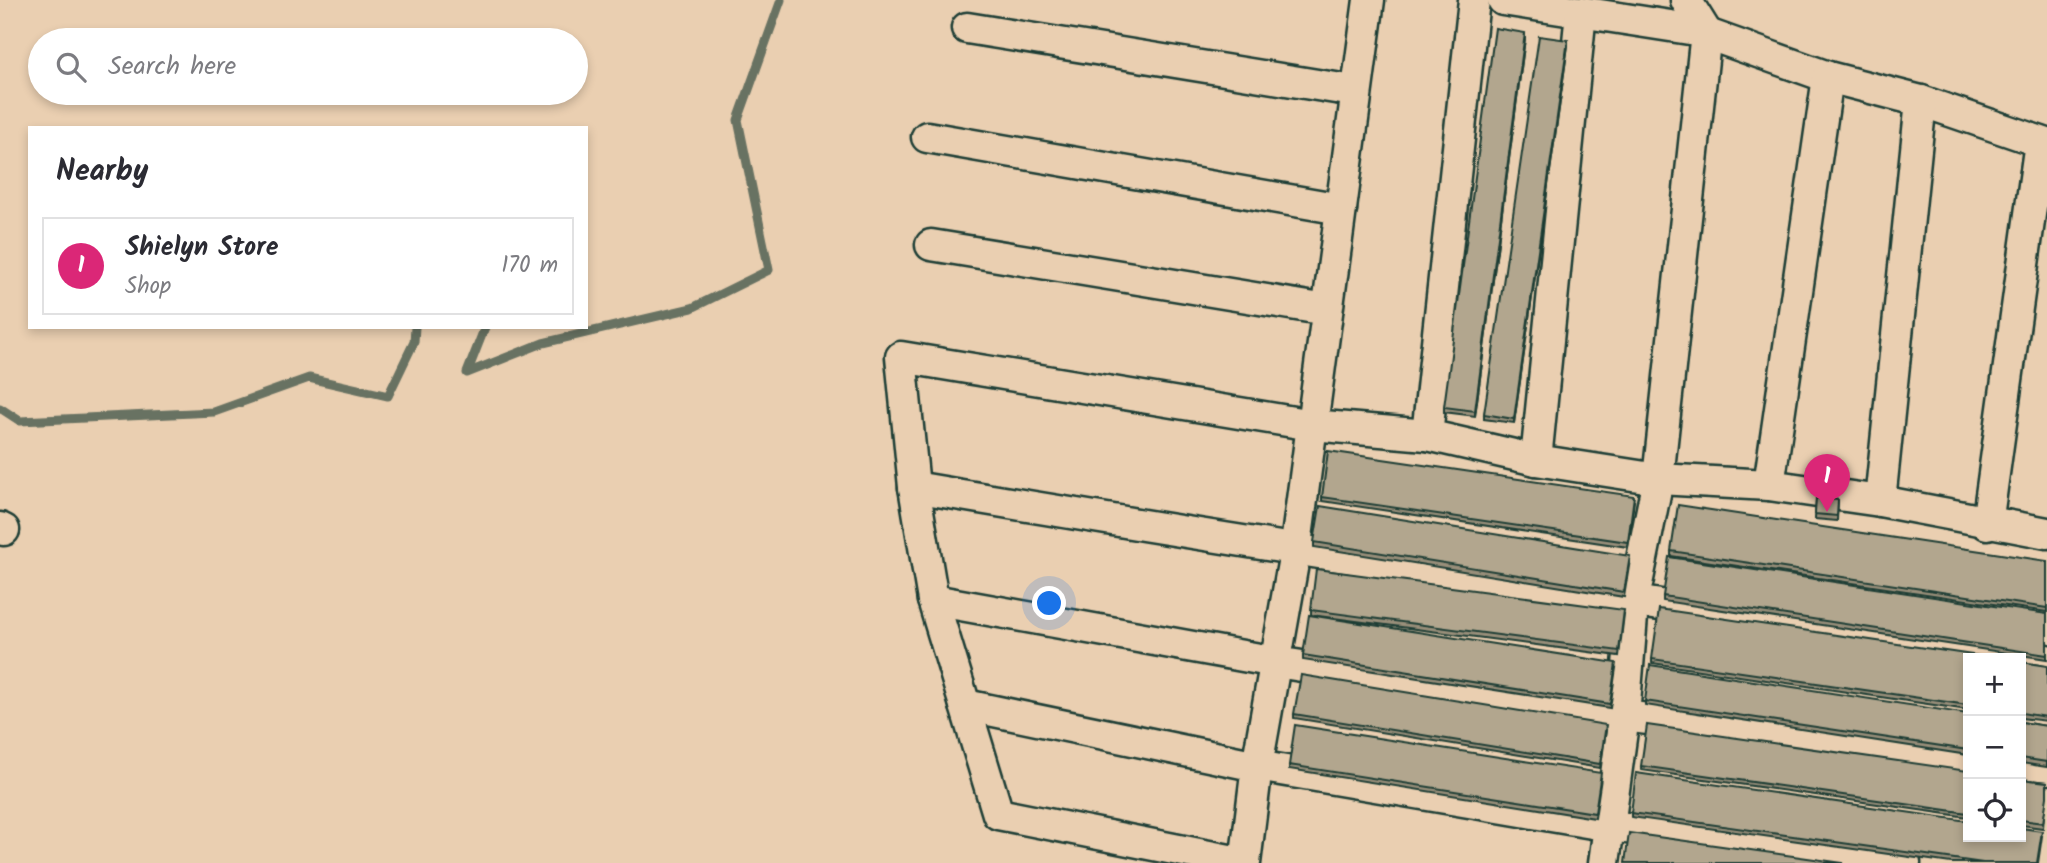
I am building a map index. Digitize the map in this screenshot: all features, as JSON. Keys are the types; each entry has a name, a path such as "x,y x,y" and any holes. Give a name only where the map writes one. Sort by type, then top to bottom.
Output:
{"street":[{"path":"1369,0 1354,91 1341,209 1327,310 1312,425 1295,552 1257,766 1245,863 998,814 933,600 914,487 901,357 1312,425 1427,435 1536,460 1658,479 1769,485 1881,501 1987,524 2047,533"},
{"path":"1427,435 1474,0"},
{"path":"1503,0 1706,32 1828,77 1921,102 2043,143 1987,524"},
{"path":"1604,863 1625,716 1633,604 1658,479 1706,32 1686,0"},
{"path":"1536,460 1581,12"},
{"path":"967,27 1354,91"},
{"path":"1769,485 1828,77"},
{"path":"1881,501 1921,102"},
{"path":"927,137 1341,209"},
{"path":"930,245 1327,310"},
{"path":"914,487 1295,552 1633,604 2047,660"},
{"path":"933,600 1276,662 1625,716 1963,758"},
{"path":"965,705 1257,766 1610,826 1905,863"},
{"path":"2026,767 2047,769"}],"building":[{"path":"1495,28 1525,33 1475,411 1444,407"},
{"path":"1539,36 1568,40 1514,419 1484,414"},
{"path":"1328,451 1634,496 1628,542 1322,497"},
{"path":"1816,498 1838,500 1837,516 1815,514"},
{"path":"1678,505 2047,561 2047,608 1671,551"},
{"path":"1320,506 1630,556 1624,592 1314,542"},
{"path":"1669,557 2047,614 2047,655 1663,596"},
{"path":"1316,569 1624,610 1619,651 1311,610"},
{"path":"1659,609 1963,654 1963,704 1652,659"},
{"path":"1309,615 1616,663 1610,704 1303,655"},
{"path":"2026,663 2047,666 2047,717 2026,714"},
{"path":"1650,665 1963,713 1963,749 1645,701"},
{"path":"1301,675 1606,725 1600,764 1294,714"},
{"path":"2026,723 2047,726 2047,762 2026,759"},
{"path":"1295,725 1601,773 1595,813 1289,765"},
{"path":"1647,725 1963,770 1963,812 1641,766"},
{"path":"1636,773 1963,820 1963,842 2026,842 2026,829 2042,831 2037,863 1983,863 1631,813"},
{"path":"2026,780 2047,782 2043,823 2026,821"},
{"path":"1629,833 1843,863 1625,863"}],"waterway":[{"path":"484,329 467,373 543,343 692,308 769,270 738,120 781,0"},
{"path":"0,408 20,421 214,412 309,378 388,396 414,342 415,329"}],"place":[{"name":"Shielyn Store","path":"1827,512"}]}
